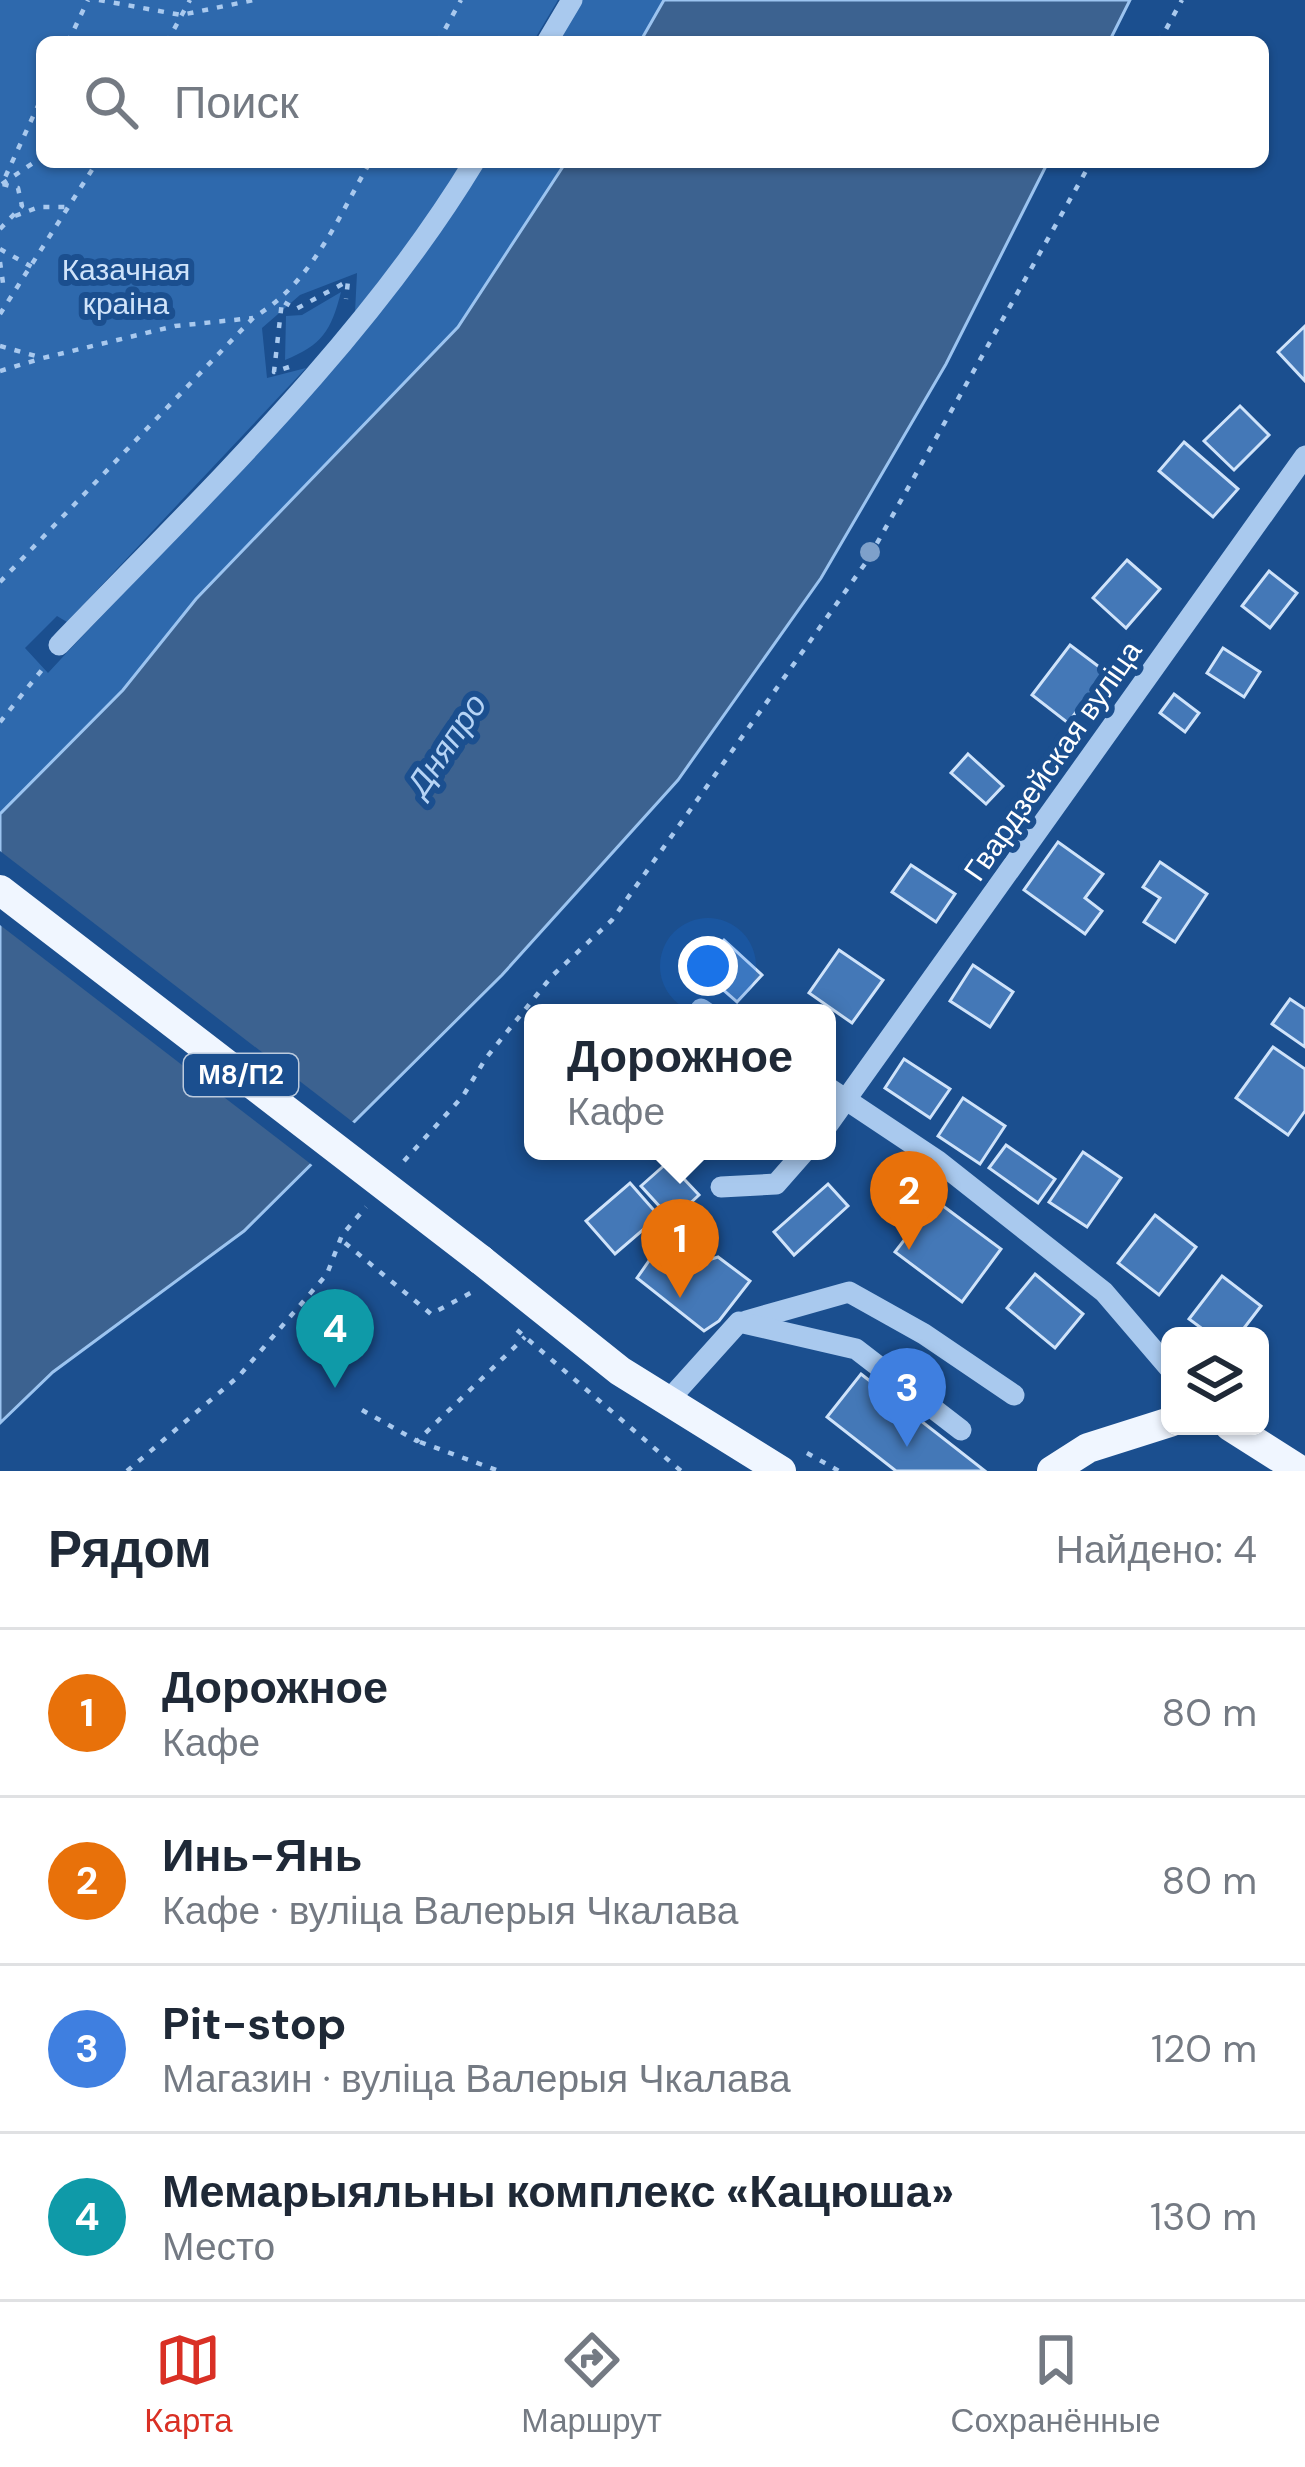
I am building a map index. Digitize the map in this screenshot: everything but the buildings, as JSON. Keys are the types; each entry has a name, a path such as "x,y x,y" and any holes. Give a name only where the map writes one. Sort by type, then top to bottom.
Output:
{"main road":[{"name":"М8/П2","path":"0,890 475,1268 666,1403 781,1471"},
{"path":"1052,1471 1088,1448 1161,1425"},
{"path":"1243,1435 1301,1471"}],"street":[{"path":"551,36 572,0"},
{"path":"59,645 338,344 437,223 470,168"},
{"name":"Гвардзейская вуліца","path":"836,1116 1305,456"},
{"path":"836,1093 938,1160 1104,1292 1161,1358"},
{"path":"721,1187 776,1184 797,1160"},
{"path":"666,1403 739,1322 849,1292 1014,1395"},
{"path":"739,1322 856,1349 961,1430"}],"path":[{"path":"71,36 88,0"},
{"path":"99,0 181,15 254,0"},
{"path":"169,36 190,0"},
{"path":"441,36 461,0"},
{"path":"1162,36 1182,0"},
{"path":"1,185 36,110"},
{"path":"1,185 36,162"},
{"path":"0,314 93,168"},
{"path":"0,582 254,317 282,301 316,257 367,168"},
{"path":"530,1004 551,976 612,920 867,561 1087,168"},
{"path":"1,185 22,195 15,216"},
{"path":"0,229 15,216 39,207 69,208"},
{"path":"0,249 33,267"},
{"path":"0,262 1,284 18,292"},
{"path":"349,281 338,344 274,371 282,301 296,309 349,281"},
{"path":"0,371 175,326 254,317"},
{"path":"0,346 43,358"},
{"path":"0,722 59,645"},
{"path":"398,1168 463,1096 524,1013"},
{"path":"127,1471 239,1376 327,1274 342,1235 370,1202"},
{"path":"345,1243 431,1314 477,1290 475,1268"},
{"path":"509,1322 681,1471"},
{"path":"417,1441 525,1337"},
{"path":"362,1410 417,1441 499,1471"}],"green space":[{"name":"Казачная краіна","path":"0,0 558,0 537,36 36,36 36,168 458,168 426,221 355,312 357,273 300,295 262,328 267,378 306,368 67,622 57,616 25,648 48,673 336,364 439,231 479,168 562,168 458,327 196,599 123,690 0,814"},
{"path":"578,0 664,0 643,36 557,36"},
{"path":"341,292 323,335 285,360 286,316 302,315"}],"water":[{"path":"664,0 1130,0 1112,36 643,36"},
{"name":"Дняпро","path":"562,168 1045,168 946,364 821,578 678,780 502,975 244,1231 53,1372 0,1423 0,814 123,690 196,599 458,327"}],"pier":[{"path":"0,851 358,1126 316,1168 0,925"}],"place":[{"name":"Инь-Янь","path":"909,1250"},
{"name":"Дорожное","path":"680,1298"},
{"name":"Мемарыяльны комплекс «Кацюша»","path":"335,1388"},
{"name":"Pit-stop","path":"907,1447"}]}
